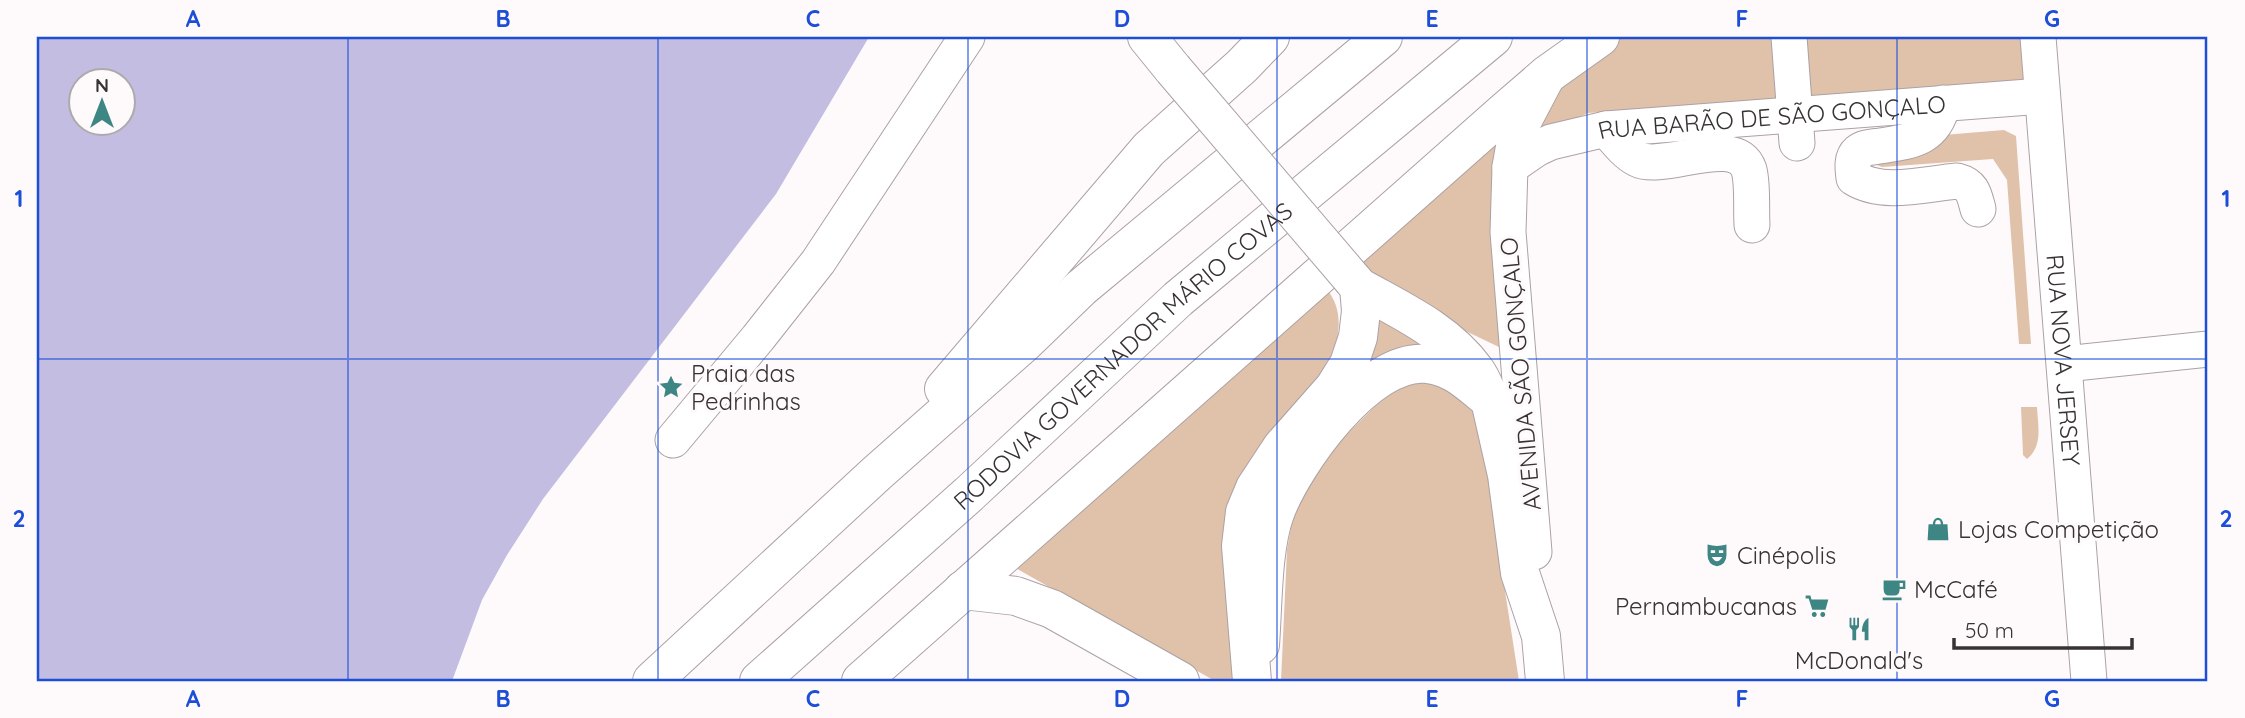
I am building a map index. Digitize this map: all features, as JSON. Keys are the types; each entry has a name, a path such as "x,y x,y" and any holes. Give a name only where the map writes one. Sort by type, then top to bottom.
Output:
{"main road":[{"path":"1147,37 1356,284 1422,322 1455,349 1476,371 1490,400 1507,475 1520,573 1541,636"},
{"path":"877,474 950,380 1149,149 1242,66 1270,37"},
{"path":"652,681 1082,288 1382,37"},
{"name":"RODOVIA GOVERNADOR MÁRIO COVAS","path":"759,681 959,503 1178,299 1493,37"},
{"path":"861,681 1548,74 1600,37"},
{"path":"1252,681 1241,546 1245,512 1255,488 1282,447 1334,388 1349,364 1358,337 1361,311 1356,284"},
{"path":"1258,681 1267,555 1274,515 1291,476 1332,422 1378,378 1405,366 1426,363 1450,369 1490,400"},
{"path":"963,590 1016,596 1052,609 1180,681"},
{"name":"AVENIDA SÃO GONÇALO","path":"1541,636 1545,681"}],"street":[{"path":"673,440 818,262 967,37"},
{"path":"1789,37 1796,129"},
{"name":"RUA NOVA JERSEY","path":"2038,37 2089,681"},
{"name":"AVENIDA SÃO GONÇALO","path":"1541,636 1508,232 1510,167 1515,138 1548,74"},
{"name":"RUA BARÃO DE SÃO GONÇALO","path":"1510,167 1551,142 1606,129 1796,129 1943,103 2042,96"},
{"path":"1943,103 1935,127 1924,134 1901,143 1866,148 1857,152 1853,159 1854,178 1878,188 1957,181 1967,183 1978,209"},
{"path":"1606,129 1638,160 1654,163 1721,152 1737,156 1749,170 1752,225"},
{"path":"2065,364 2208,349"}],"shaded area":[{"path":"37,37 869,37 776,194 543,499 482,600 452,681 37,681"},
{"path":"1618,37 2027,37 2030,80 1588,113 1529,140 1557,82"},
{"path":"1508,125 1503,349 1424,311 1355,263"},
{"path":"2004,130 2016,136 2031,344 2019,344 2007,180 1993,159 1882,167 1877,165 1876,160 1931,136"},
{"path":"1324,285 1337,310 1339,327 1335,355 1246,681 1215,681 1012,566"},
{"path":"1368,305 1435,343 1356,370"},
{"path":"1426,373 1479,399 1499,496 1505,591 1519,681 1281,681 1287,550 1295,505 1336,445 1382,399"},
{"path":"2021,407 2037,407 2037,442 2027,459 2023,455"}],"place":[{"name":"Praia das Pedrinhas","path":"671,387"},
{"name":"Lojas Competição","path":"1938,529"},
{"name":"Cinépolis","path":"1717,555"},
{"name":"McCafé","path":"1894,589"},
{"name":"Pernambucanas","path":"1817,606"},
{"name":"McDonald's","path":"1859,629"}]}
